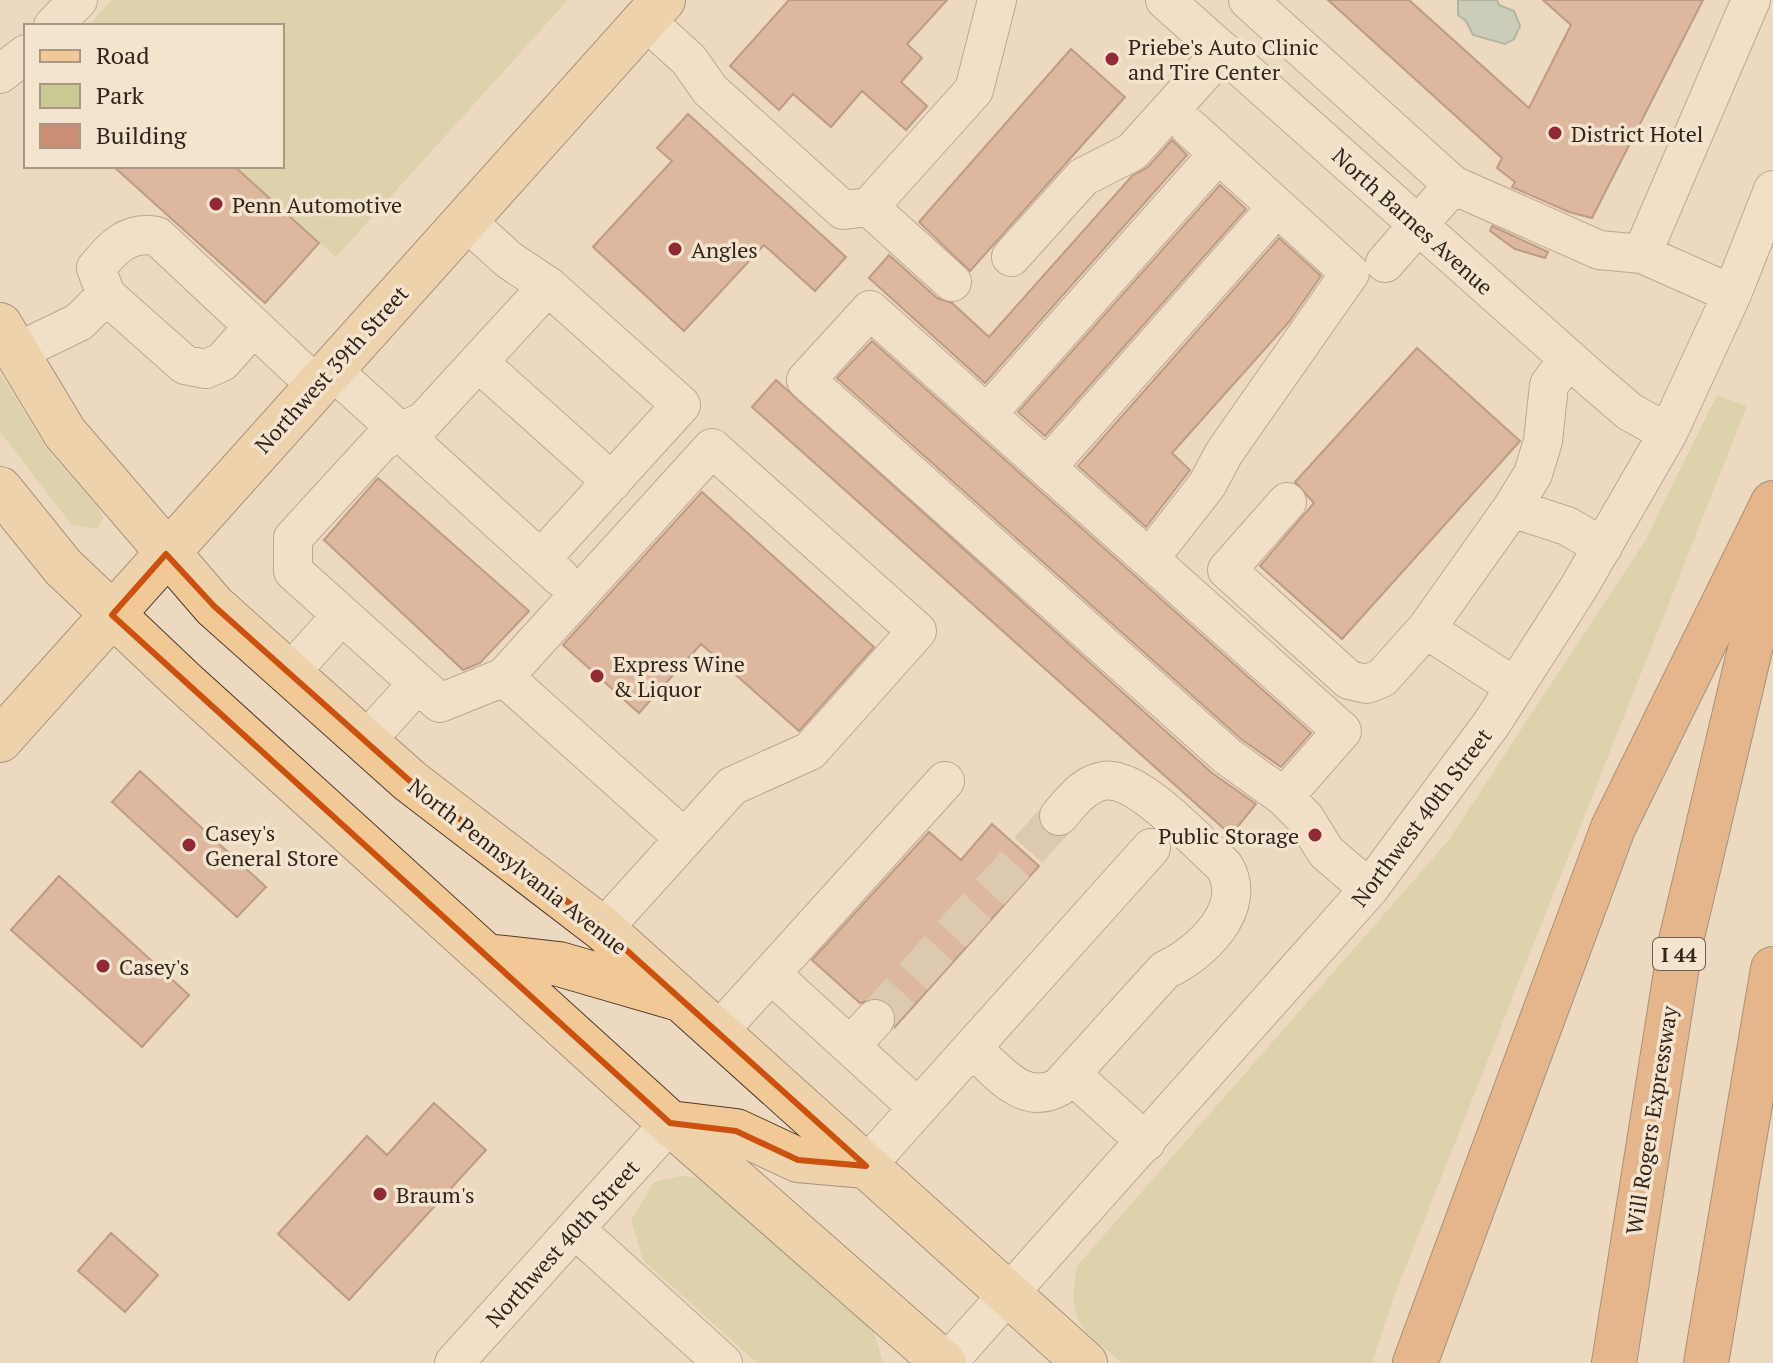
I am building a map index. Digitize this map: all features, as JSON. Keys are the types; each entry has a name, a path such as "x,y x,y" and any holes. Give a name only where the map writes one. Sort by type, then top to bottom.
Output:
{"highway":[{"path":"1415,1363 1613,828 1773,503"},
{"name":"Will Rogers Expressway","path":"1614,1363 1681,941 1773,552"},
{"path":"1706,1363 1773,969"}],"main road":[{"name":"Northwest 39th Street","path":"0,740 654,10"},
{"name":"North Pennsylvania Avenue","path":"8,339 65,433 166,554 214,606 410,781 603,929 1011,1293 1085,1363"},
{"path":"0,489 63,567 112,615 670,1123 946,1363"},
{"path":"486,956 559,964 682,999"},
{"path":"670,1123 736,1131 798,1160 866,1166"}],"street":[{"path":"55,24 78,0"},
{"path":"654,10 710,90 843,210 869,207 974,90 997,0"},
{"path":"1248,0 1453,185 1599,250 1642,254 1732,294"},
{"path":"1642,254 1751,0"},
{"name":"North Barnes Avenue","path":"1172,2 1568,359 1630,412 1668,433"},
{"path":"1011,257 1083,177 1132,152 1223,51"},
{"path":"0,74 24,56"},
{"path":"1149,559 1207,485 1224,453 1350,273 1189,127"},
{"path":"987,414 1218,154"},
{"path":"1385,263 1453,185"},
{"name":"Northwest 40th Street","path":"946,1363 1369,889 1428,814 1515,687 1603,547 1668,433 1732,294 1773,190"},
{"path":"869,207 952,282"},
{"path":"1047,467 1277,207"},
{"path":"464,219 509,260 548,286 681,405 541,559"},
{"path":"253,327 222,362 206,369 185,365 106,295 96,268 117,243 139,233 157,236 253,327 402,432 578,594"},
{"path":"548,286 424,421 382,441 293,538 293,571 440,703 504,677 712,448"},
{"path":"8,339 79,322 106,295"},
{"path":"1284,797 1342,731 870,310 806,380 1227,756 1284,797 1305,818 1326,852 1369,889"},
{"path":"1287,502 1227,570 1349,680 1367,684 1382,678 1426,629 1533,474 1543,441 1549,385 1568,359"},
{"path":"478,362 612,482"},
{"path":"603,929 732,786 810,751 917,631 673,413"},
{"path":"1512,508 1567,526 1603,547"},
{"path":"289,674 342,615"},
{"path":"1426,629 1515,687"},
{"path":"504,677 684,838"},
{"path":"365,742 418,683"},
{"path":"972,1048 1029,1094 1046,1094 1071,1074 1165,970 1187,960 1226,917 1231,877 1224,866 1137,788 1105,780 1082,790 1059,816"},
{"path":"718,1032 945,781"},
{"path":"866,1166 1151,848"},
{"path":"771,974 863,1033 918,1108"},
{"path":"1071,1074 1146,1142"},
{"name":"Northwest 40th Street","path":"454,1363 670,1123"},
{"path":"575,1229 723,1363"}],"highlighted area":[{"path":"166,554 214,606 410,781 603,929 866,1166 798,1160 736,1131 670,1123 112,615"}],"green space":[{"path":"112,0 567,1 336,257 237,168 284,168 284,24 90,24"},
{"path":"0,373 48,451 97,506 103,518 98,529 72,525 0,432"},
{"path":"1717,395 1747,406 1395,1294 1372,1363 1122,1363 1080,1323 1074,1301 1077,1266 1448,841 1645,541"},
{"path":"680,1176 707,1178 874,1331 883,1363 757,1363 643,1260 631,1220 654,1182"}],"shaded area":[{"path":"1458,0 1497,0 1499,5 1514,11 1520,26 1514,39 1505,44 1473,35 1466,21 1458,15"}],"building":[{"path":"789,0 947,0 907,44 922,58 901,82 927,106 906,130 862,91 831,127 793,94 779,110 730,66"},
{"name":"District Hotel","path":"1328,0 1409,0 1529,108 1571,25 1543,0 1703,0 1592,218 1569,212 1512,187 1515,182 1497,168 1502,158"},
{"path":"1071,49 1125,97 970,271 919,222"},
{"path":"688,114 846,257 815,291 764,245 684,331 593,247 672,161 657,148"},
{"path":"1172,140 1187,155 985,383 869,278 889,255 937,298 952,303 989,337 1132,176 1148,167"},
{"name":"Penn Automotive","path":"115,168 236,168 319,243 265,303"},
{"path":"1220,185 1246,209 1045,436 1018,412"},
{"path":"1492,226 1548,252 1545,258 1515,249 1490,231"},
{"path":"1279,238 1321,276 1289,322 1172,453 1190,470 1146,527 1078,466"},
{"path":"872,341 1311,733 1281,767 1241,739 837,378"},
{"path":"1417,348 1520,441 1342,639 1260,566 1314,503 1295,482"},
{"path":"776,380 1212,773 1256,804 1231,835 752,407"},
{"path":"378,478 529,611 480,663 463,670 324,540"},
{"path":"702,492 874,647 799,731 701,644 639,713 563,645"},
{"name":"Casey's General Store","path":"140,771 266,887 237,917 112,802"},
{"path":"992,824 1039,866 895,1027 896,1013 889,1002 879,997 860,1003 812,960 929,832 961,860"},
{"name":"Casey's","path":"59,876 189,995 142,1047 11,930"},
{"name":"Braum's","path":"434,1103 486,1150 349,1300 278,1234 367,1136 387,1155"},
{"path":"111,1233 158,1275 125,1312 78,1271"}],"tunnel":[{"path":"875,1019 1059,816"}],"place":[{"name":"Priebe's Auto Clinic and Tire Center","path":"1112,59"},
{"name":"District Hotel","path":"1555,133"},
{"name":"Penn Automotive","path":"216,204"},
{"name":"Angles","path":"675,249"},
{"name":"Express Wine & Liquor","path":"597,676"},
{"name":"Public Storage","path":"1315,835"},
{"name":"Casey's General Store","path":"189,845"},
{"name":"Casey's","path":"103,966"},
{"name":"Braum's","path":"380,1194"}]}
